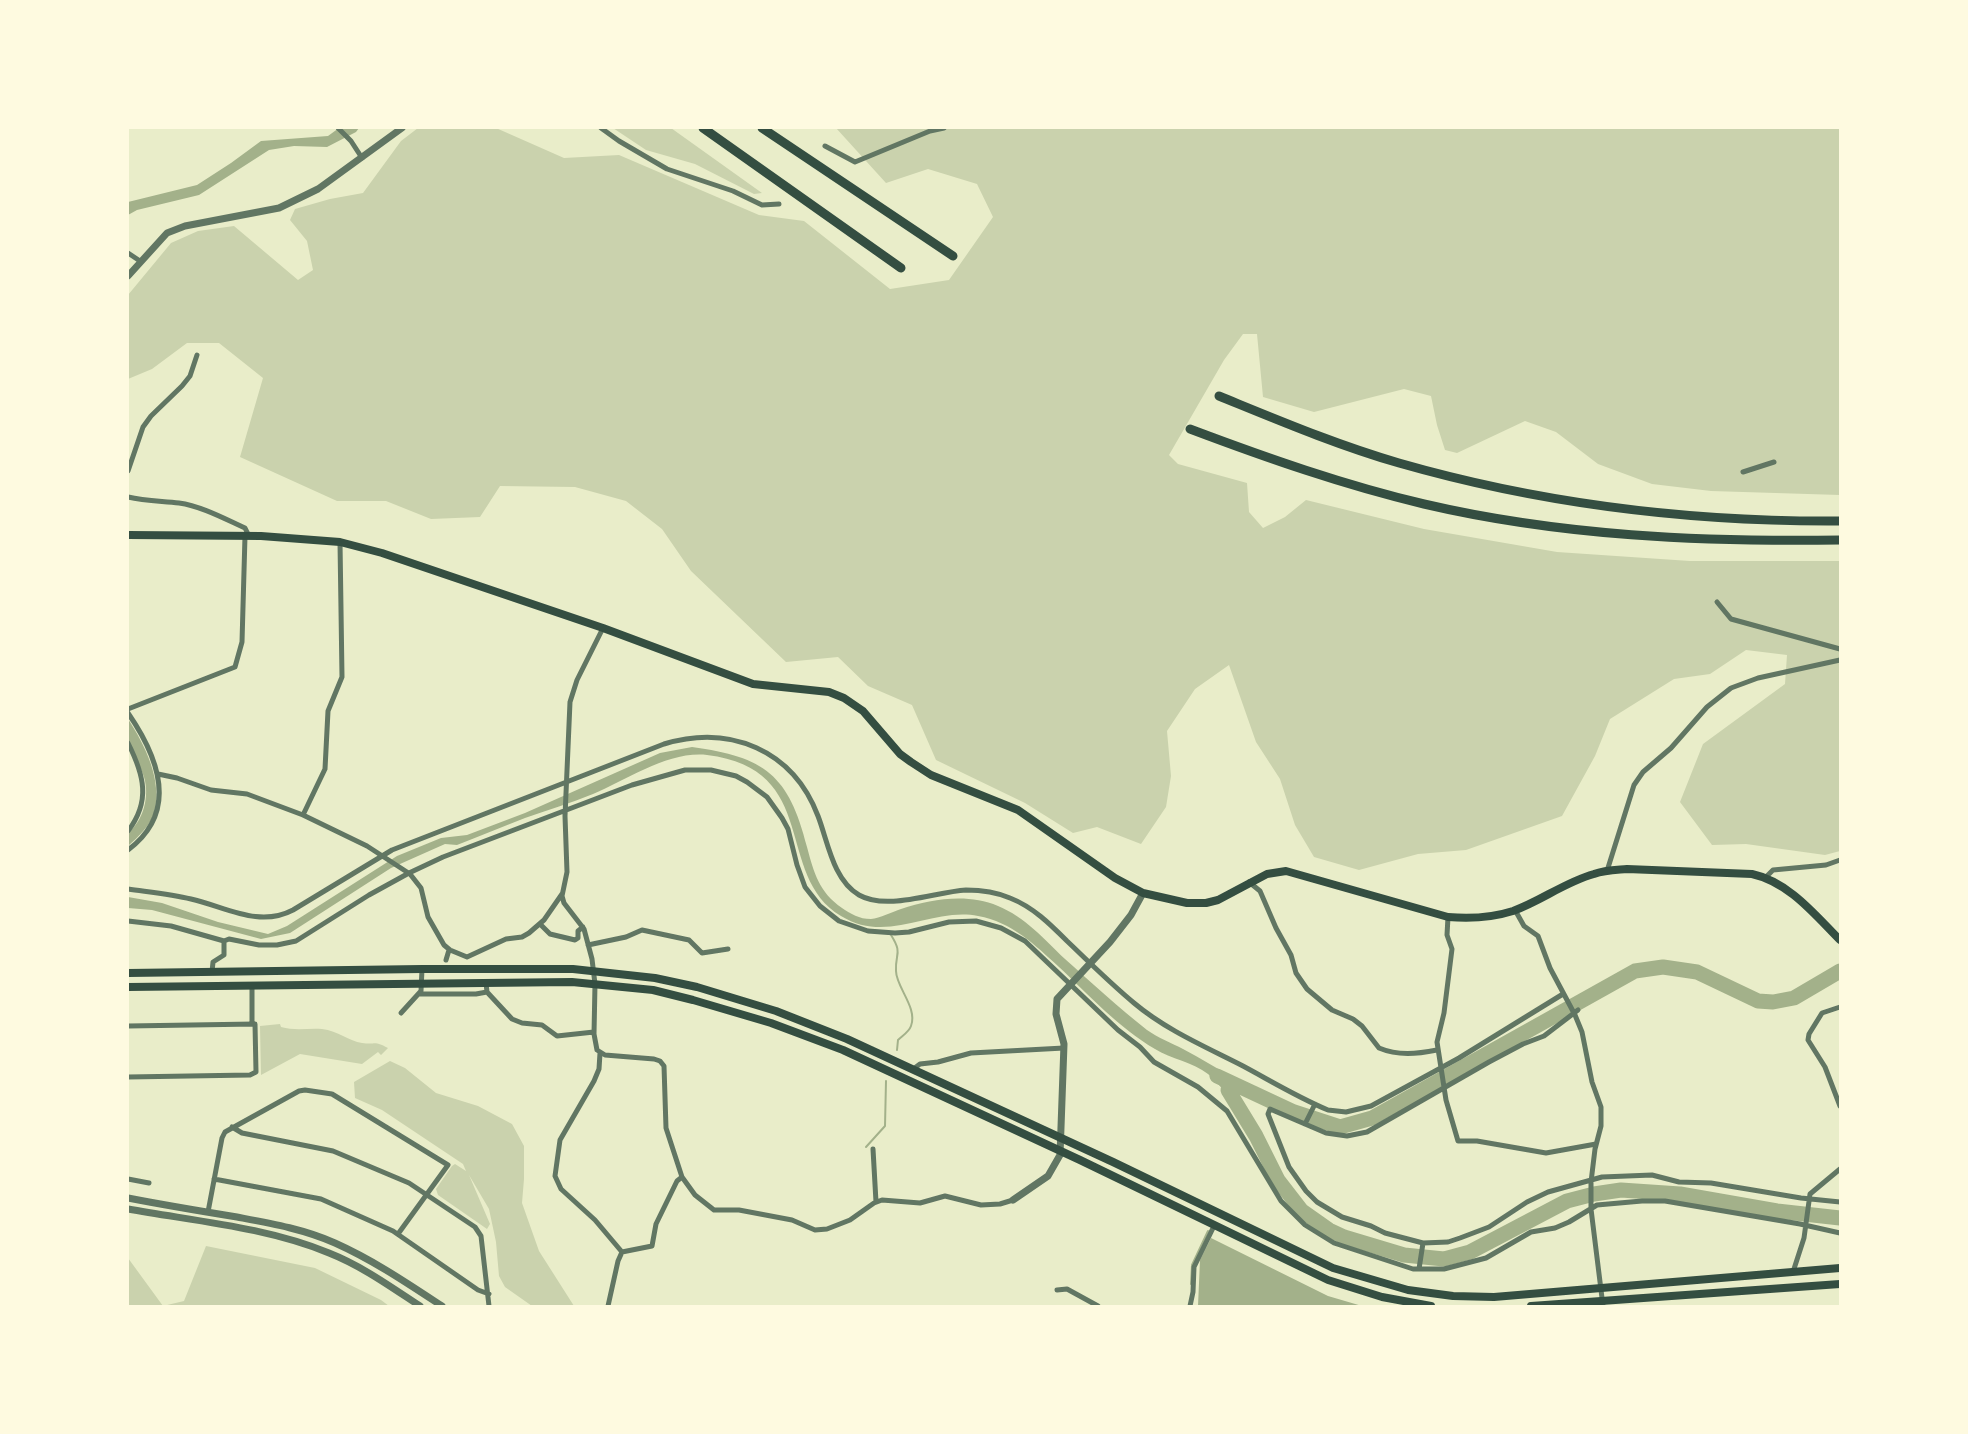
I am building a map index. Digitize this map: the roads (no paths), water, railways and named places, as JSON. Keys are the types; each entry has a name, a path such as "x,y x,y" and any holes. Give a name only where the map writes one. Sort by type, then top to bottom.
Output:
{"highway":[{"path":"703,128 902,268"},
{"path":"762,128 953,256"},
{"path":"1219,396 1339,443 1389,459 1576,503 1645,511 1758,519 1840,521"},
{"path":"1190,429 1307,472 1367,490 1426,505 1497,518 1567,529 1653,537 1753,541 1840,540"}],"main road":[{"path":"128,535 295,537 340,542 382,553 603,628 753,684 829,692 844,698 863,711 900,754 931,775 1018,810 1115,878 1143,893 1186,903 1206,903 1218,900 1267,874 1286,871 1448,917 1473,919 1515,910 1569,883 1607,871 1627,869 1742,874 1766,877 1793,894 1840,940"},
{"path":"128,973 422,969 594,971 665,980 697,987 776,1011 847,1039 1333,1268 1408,1290 1453,1296 1494,1297 1840,1268"},
{"path":"128,987 486,983 595,984 653,990 693,1000 801,1034 843,1050 1328,1280 1382,1297 1431,1306"},
{"path":"1531,1306 1602,1304 1840,1284"}],"street":[{"path":"338,128 351,141 362,158"},
{"path":"128,276 167,233 185,226 279,208 318,189 402,128"},
{"path":"601,128 667,169 733,191 762,205 779,204"},
{"path":"825,146 855,162 930,131 944,128"},
{"path":"128,253 140,261"},
{"path":"128,471 143,427 190,376 197,355"},
{"path":"1743,472 1774,462"},
{"path":"128,497 195,507 245,528 247,536 242,642 235,667 128,711 141,732 158,774 160,797 155,819 144,836 128,850"},
{"path":"303,815 325,769 328,711 342,677 340,542"},
{"path":"1718,602 1731,619 1840,649"},
{"path":"603,628 577,680 570,702 566,782 568,869 563,891 564,903 583,927 594,971 594,1032 595,1045 600,1053 599,1069 561,1136 555,1176 561,1189 595,1220 622,1252"},
{"path":"1607,871 1623,814 1635,785 1643,772 1671,748 1707,707 1731,688 1758,678 1840,660"},
{"path":"128,889 190,898 256,918 276,918 383,856 679,739 710,736 741,741 770,754 788,769 804,787 818,815 840,875 855,892 868,899 884,902 968,890 996,893 1023,904 1035,911 1089,963 1159,1021 1314,1104 1337,1112 1354,1112 1363,1109 1442,1068 1564,996"},
{"path":"128,743 143,782 144,793 137,819 128,831"},
{"path":"128,921 171,926 224,941 229,939 259,945 277,945 296,940 408,872 470,846 632,785 685,770 711,770 736,776 758,789 776,807 788,829 805,887 820,906 839,921 868,931 895,933 962,921 989,924 1008,930 1025,941 1154,1062 1198,1087 1229,1114 1281,1201 1305,1226 1334,1244 1398,1265 1419,1269 1444,1269 1486,1258 1531,1232 1555,1228 1569,1222 1591,1206 1664,1201 1806,1224 1840,1233"},
{"path":"158,774 211,790 247,794 303,815 383,856 408,872 422,890 429,920 449,950 470,957 481,949 506,939 526,935 540,924 563,891"},
{"path":"1766,877 1773,870 1826,865 1840,860"},
{"path":"1249,882 1260,891 1291,955 1296,973 1307,989 1332,1010 1353,1019 1362,1026 1379,1048 1406,1054 1437,1050"},
{"path":"600,1053 654,1059 660,1061 664,1066 666,1128 679,1162 682,1177 695,1195 714,1210 739,1210 793,1221 815,1230 827,1229 850,1220 876,1202 886,1200 920,1203 945,1196 981,1205 1000,1204 1013,1200 1048,1176 1058,1161 1061,1152 1064,1048 1055,1004 1110,942 1131,915 1143,893"},
{"path":"1515,910 1524,926 1538,936 1550,968 1575,1012 1582,1032 1592,1082 1601,1107 1601,1126 1591,1181 1591,1206 1602,1304"},
{"path":"1448,917 1447,935 1452,949 1437,1050 1446,1100 1458,1141 1478,1141 1546,1153 1596,1144"},
{"path":"540,924 550,934 575,940 578,938 578,931 583,927"},
{"path":"588,945 626,938 642,930 686,939 702,953 728,950"},
{"path":"212,972 213,962 224,955 224,941"},
{"path":"446,960 449,950"},
{"path":"401,1013 419,994 422,969"},
{"path":"486,983 487,992 512,1019 522,1023 542,1025 553,1035 594,1032"},
{"path":"252,986 252,1024"},
{"path":"419,994 487,992"},
{"path":"1840,1007 1822,1013 1809,1034 1808,1040 1825,1067 1840,1106"},
{"path":"1575,1012 1540,1039 1519,1046 1445,1086 1377,1128 1357,1135 1336,1136 1273,1109 1268,1111 1289,1167 1317,1202 1342,1217 1423,1244 1442,1243 1460,1238 1489,1227 1537,1197 1603,1177 1652,1175 1676,1181 1711,1183 1809,1200 1840,1202"},
{"path":"128,1026 255,1024 256,1072 250,1075 128,1077"},
{"path":"912,1070 918,1065 971,1053 1064,1048"},
{"path":"208,1212 223,1135 232,1127 301,1090 329,1093 448,1165 399,1234"},
{"path":"1305,1124 1314,1104"},
{"path":"232,1127 242,1133 330,1150 408,1183 478,1230 481,1236 489,1306"},
{"path":"873,1149 876,1202"},
{"path":"1793,1272 1804,1238 1810,1194 1840,1169"},
{"path":"622,1252 652,1245 656,1224 677,1181 682,1177"},
{"path":"128,1179 149,1183"},
{"path":"214,1179 316,1197 399,1234 478,1290 489,1294"},
{"path":"128,1198 266,1222 333,1242 390,1272 442,1306"},
{"path":"128,1209 263,1233 309,1246 357,1265 420,1306"},
{"path":"1190,1306 1194,1267 1214,1226"},
{"path":"1419,1269 1423,1244"},
{"path":"608,1306 622,1252"},
{"path":"1057,1290 1067,1289 1098,1306"}],"waterway":[{"path":"891,935 898,950 897,977 912,1012 911,1026 898,1040 897,1050"},
{"path":"1217,1076 1294,1112 1340,1127 1372,1118 1635,971 1663,967 1697,972 1758,1001 1773,1002 1794,998 1840,971"},
{"path":"866,1147 885,1126 886,1081"},
{"path":"1228,1090 1256,1136 1278,1180 1302,1211 1329,1230 1344,1237 1404,1255 1444,1259 1470,1252 1567,1201 1621,1190 1680,1194 1777,1211 1840,1218"},
{"path":"1191,1284 1192,1265 1208,1231"}]}
